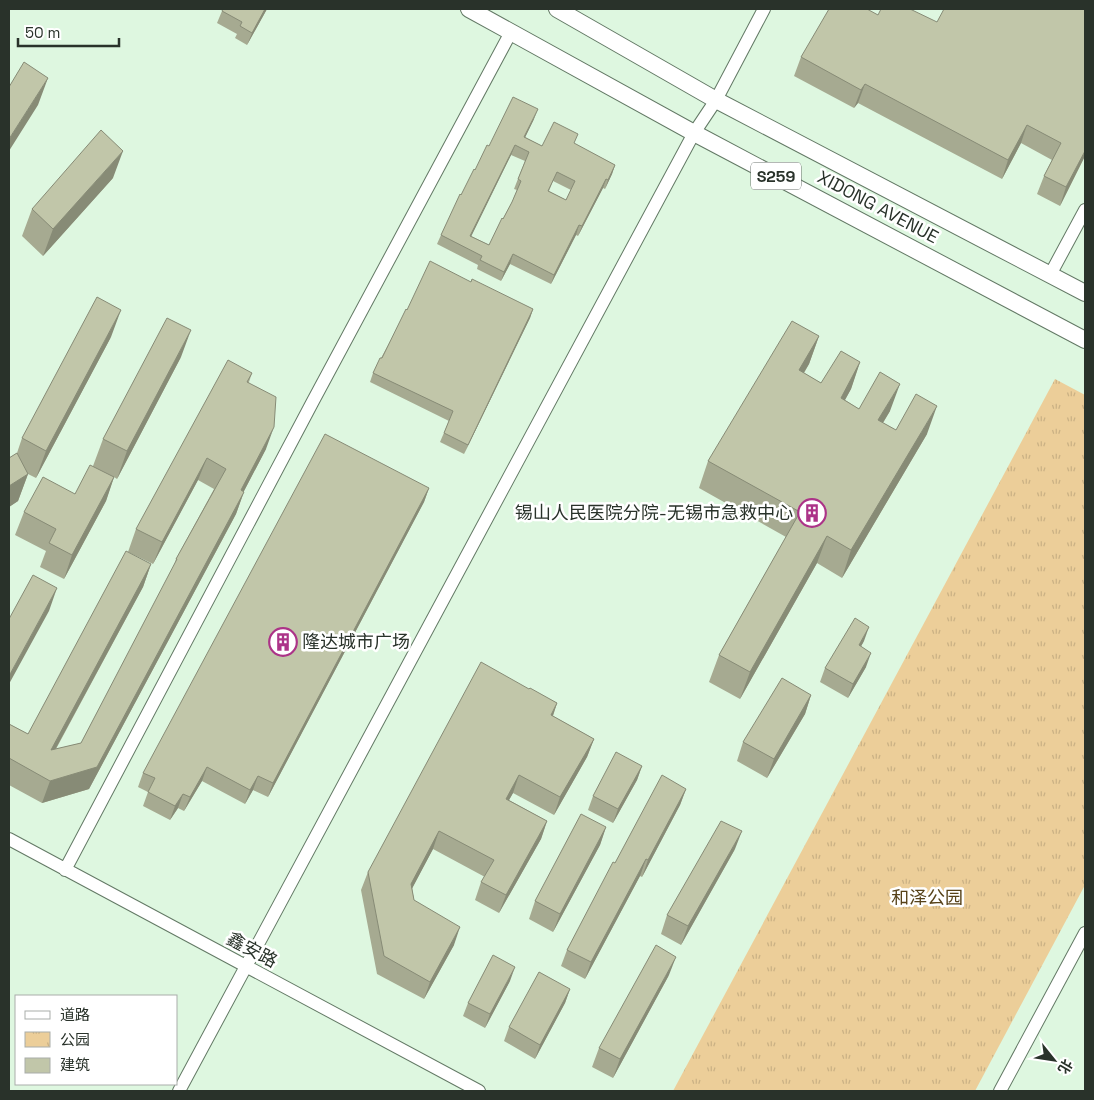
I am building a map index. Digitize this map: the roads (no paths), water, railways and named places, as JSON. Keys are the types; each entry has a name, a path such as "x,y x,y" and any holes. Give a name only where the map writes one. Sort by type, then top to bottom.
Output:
{"main road":[{"name":"XIDONG AVENUE","path":"469,9 694,133 1085,340"},
{"name":"XIDONG AVENUE","path":"558,9 716,100 1085,293"}],"street":[{"path":"179,1091 694,133 716,100 764,9"},
{"path":"65,870 307,411 511,32"},
{"path":"1050,275 1085,210"},
{"name":"鑫安路","path":"9,839 479,1091"},
{"path":"1000,1091 1085,933"}],"place":[{"name":"锡山人民医院分院-无锡市急救中心","path":"812,513"},
{"name":"隆达城市广场","path":"283,642"}],"park label":[{"name":"和泽公园","path":"927,898"}]}
